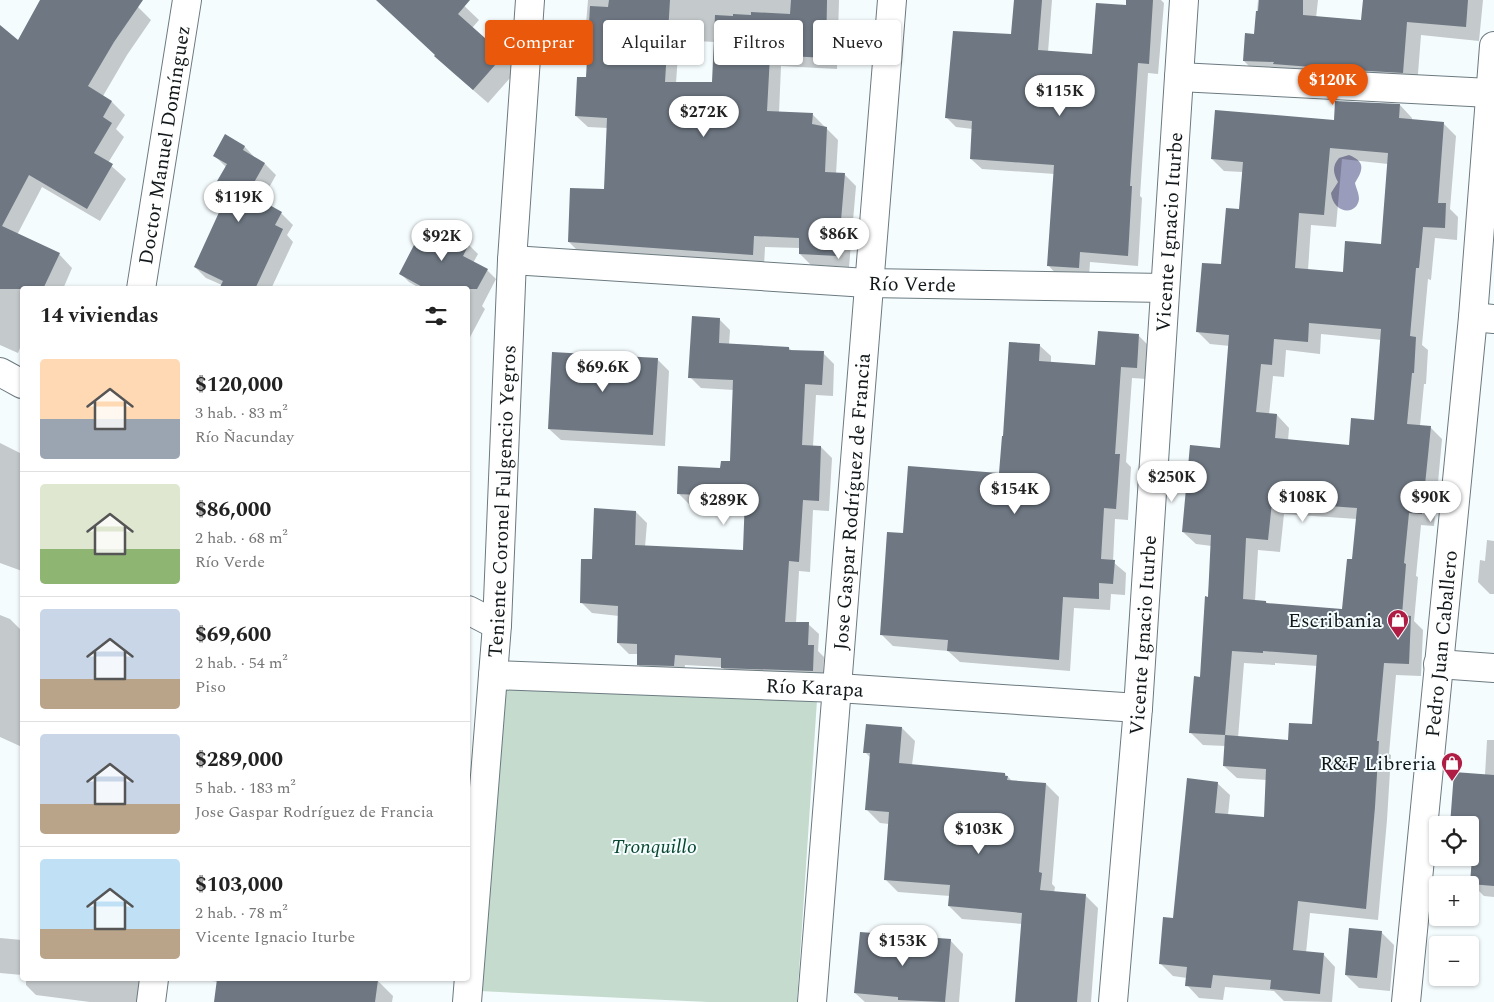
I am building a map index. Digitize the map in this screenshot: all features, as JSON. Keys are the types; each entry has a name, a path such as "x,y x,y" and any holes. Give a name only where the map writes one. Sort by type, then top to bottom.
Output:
{"street":[{"name":"Doctor Manuel Domínguez","path":"141,286 186,0"},
{"name":"Teniente Coronel Fulgencio Yegros","path":"470,964 497,625 512,260 530,0"},
{"name":"Jose Gaspar Rodríguez de Francia","path":"812,1002 892,0"},
{"name":"Vicente Ignacio Iturbe","path":"1113,1002 1138,708 1184,0"},
{"name":"Pedro Juan Caballero","path":"1406,1002 1438,664 1483,318 1490,93 1494,46"},
{"path":"1178,77 1490,93"},
{"name":"Río Verde","path":"512,260 868,283 1165,288"},
{"path":"0,372 20,383"},
{"path":"470,611 497,625"},
{"path":"1438,664 1494,668"},
{"name":"Río Karapa","path":"493,675 838,688 1138,708"},
{"path":"152,1002 154,981"},
{"name":"Teniente Coronel Fulgencio Yegros","path":"467,1002 469,981"}],"green space":[{"name":"Tronquillo","path":"502,687 817,700 797,1002 708,1002 479,991"}],"water":[{"path":"1349,155 1358,160 1361,167 1360,174 1355,183 1359,199 1354,208 1345,210 1340,209 1336,205 1331,193 1338,182 1334,173 1335,164 1339,158"}],"building":[{"path":"40,0 143,0 114,42 88,86 112,101 103,117 112,123 94,153 113,164 87,209 29,175 2,226 60,253 44,286 20,286 20,289 0,289 0,25 18,40"},
{"path":"376,0 470,0 458,14 485,38 485,65 495,65 473,90"},
{"path":"609,0 670,0 669,20 603,20 603,65 666,65 665,82 712,82 714,37 714,65 769,65 767,111 813,113 812,124 827,127 825,172 845,173 838,256 799,254 799,238 754,236 753,255 568,242 570,188 604,189 607,118 575,116 577,77 586,77 587,65 593,65 593,20 589,20 590,6 608,7"},
{"path":"791,0 827,0 827,20 813,20 813,57 803,57 803,20 715,20 715,15 751,15 751,12 790,14"},
{"path":"1014,0 1042,0 1038,50 1092,54 1096,3 1126,5 1126,0 1153,0 1149,64 1138,63 1130,186 1132,186 1128,256 1080,252 1079,268 1047,266 1054,165 970,159 972,121 945,118 953,31 1011,34"},
{"path":"1259,0 1303,0 1303,15 1361,20 1363,0 1468,0 1466,27 1407,22 1403,73 1243,61 1245,33 1254,34"},
{"path":"1335,101 1400,104 1399,118 1444,122 1438,203 1446,203 1445,228 1423,227 1419,268 1416,268 1410,336 1416,337 1414,373 1412,373 1407,424 1431,426 1422,514 1409,513 1404,563 1406,564 1402,615 1411,616 1409,664 1384,663 1377,741 1379,741 1375,807 1366,909 1298,901 1293,950 1324,953 1320,994 1270,989 1271,980 1213,975 1211,988 1185,986 1187,967 1159,964 1163,917 1173,918 1187,778 1218,782 1215,813 1264,817 1266,769 1223,766 1225,735 1189,733 1194,676 1200,677 1205,596 1208,597 1211,535 1182,532 1190,445 1220,448 1229,335 1196,332 1202,263 1221,264 1226,208 1239,209 1243,162 1211,159 1215,110 1334,120","holes":["1330,148 1388,153 1381,244 1345,241 1343,272 1295,268 1299,213 1324,215","1309,323 1381,329 1374,420 1351,418 1349,445 1275,438 1277,414 1256,412 1261,364 1272,365 1274,339 1308,342","1272,502 1357,508 1352,559 1347,559 1342,609 1266,603 1266,601 1243,599 1246,538 1268,540","1232,651 1317,655 1312,724 1289,723 1288,740 1225,735"]},
{"path":"225,134 245,146 243,150 265,163 248,193 282,212 275,225 283,229 256,286 220,286 223,281 194,267 221,208 206,200 227,164 213,156"},
{"path":"427,220 469,244 463,256 488,269 477,289 470,289 470,286 421,286 399,274"},
{"path":"692,316 720,318 719,343 789,347 789,350 824,351 822,385 805,384 802,445 821,446 819,501 803,500 799,562 789,561 785,622 809,622 808,645 814,645 813,671 721,668 721,658 675,655 674,666 637,665 637,644 617,643 618,606 580,603 581,559 592,559 594,508 636,511 635,545 743,550 745,497 677,494 678,466 720,468 721,461 730,461 733,380 688,378"},
{"path":"1098,331 1139,334 1137,368 1121,367 1115,454 1120,454 1116,509 1104,508 1101,559 1115,560 1113,584 1099,583 1099,599 1063,597 1059,660 947,651 948,640 880,635 887,532 903,533 908,466 999,473 1009,342 1040,344 1039,361 1095,365"},
{"path":"552,352 658,358 653,435 548,429"},
{"path":"866,724 902,727 899,763 1005,773 1005,776 1008,776 1007,780 1046,783 1039,872 1042,873 1040,890 1086,894 1077,1002 1015,1002 1022,913 948,906 950,885 884,880 889,812 865,810 870,753 863,753"},
{"path":"1454,772 1494,775 1494,886 1479,885 1479,876 1471,876 1471,866 1479,866 1479,816 1451,816"},
{"path":"1349,928 1382,931 1377,978 1345,975"},
{"path":"860,932 951,939 945,1002 898,1000 898,997 854,993"},
{"path":"217,981 378,981 375,1002 214,1002"}],"place":[{"name":"Escribania","path":"1398,639"},
{"name":"R&F Libreria","path":"1452,782"}]}
